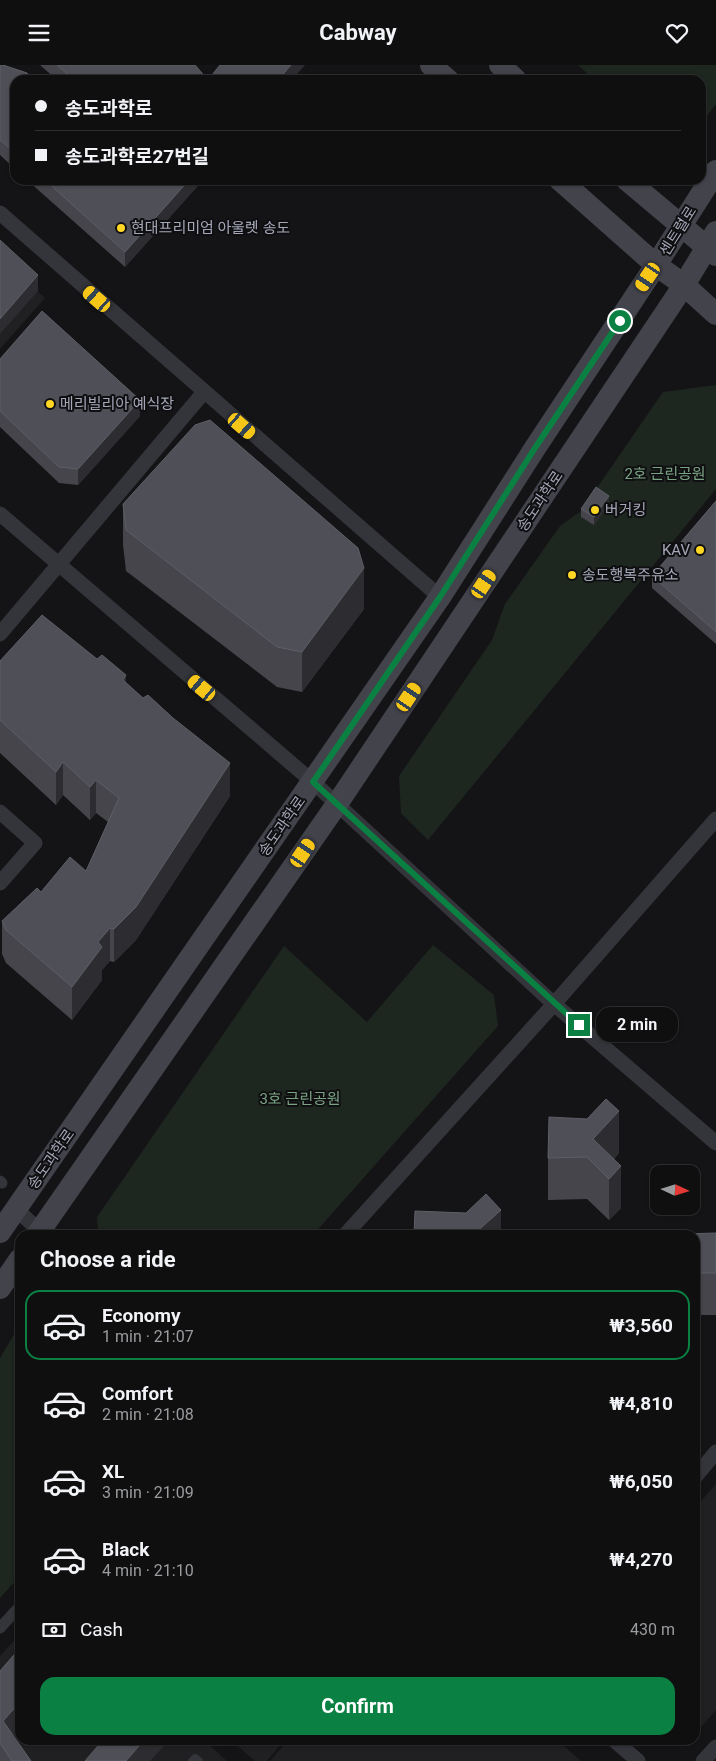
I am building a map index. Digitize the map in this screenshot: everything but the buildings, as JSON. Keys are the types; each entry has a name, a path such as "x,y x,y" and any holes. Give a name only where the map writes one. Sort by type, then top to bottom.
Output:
{"main road":[{"path":"431,65 442,75"},
{"path":"500,65 511,75"},
{"name":"센트럴로","path":"656,265 716,171"},
{"path":"566,185 656,265 684,285 716,314"},
{"path":"633,185 680,226 713,245 684,285"},
{"name":"송도과학로","path":"0,1232 440,597 535,448 656,265"},
{"name":"송도과학로","path":"43,1230 337,803 684,285"},
{"path":"0,1288 15,1266"}],"street":[{"path":"0,213 440,597"},
{"path":"0,634 204,393"},
{"path":"0,514 58,566 337,803 554,1004 716,1143"},
{"path":"0,812 35,843 0,883"},
{"path":"350,1230 554,1004 716,819"},
{"path":"16,1209 36,1230"},
{"path":"700,1471 716,1452"},
{"path":"0,1629 15,1612"},
{"path":"620,1745 638,1761"},
{"path":"703,1761 716,1747"}],"lane":[{"path":"192,1761 195,1757 199,1761"}],"shaded area":[{"path":"0,258 45,298 0,349"},
{"path":"716,1484 716,1710 700,1726 700,1502"},
{"path":"15,1640 15,1745 209,1745 227,1761 0,1761 0,1656"},
{"path":"237,1745 280,1745 267,1761 255,1761"},
{"path":"284,1745 563,1745 581,1761 270,1761"}],"green space":[{"path":"578,65 716,65 716,104 706,117 706,75 589,75"},
{"name":"2호 근린공원","path":"716,385 716,489 428,840 401,813 399,776 492,640 505,604 560,526 581,511 663,392"},
{"name":"3호 근린공원","path":"433,945 494,995 498,1026 317,1230 98,1230 97,1217 284,946 367,1022"},
{"path":"15,1332 15,1582 0,1598 0,1358"}],"place":[{"name":"현대프리미엄 아울렛 송도","path":"121,228"},
{"name":"메리빌리아 예식장","path":"50,404"},
{"name":"버거킹","path":"595,510"},
{"name":"KAV","path":"700,550"},
{"name":"송도행복주유소","path":"572,575"}],"route":[{"path":"579,1025 313,782 440,597 535,448 620,321"}]}
